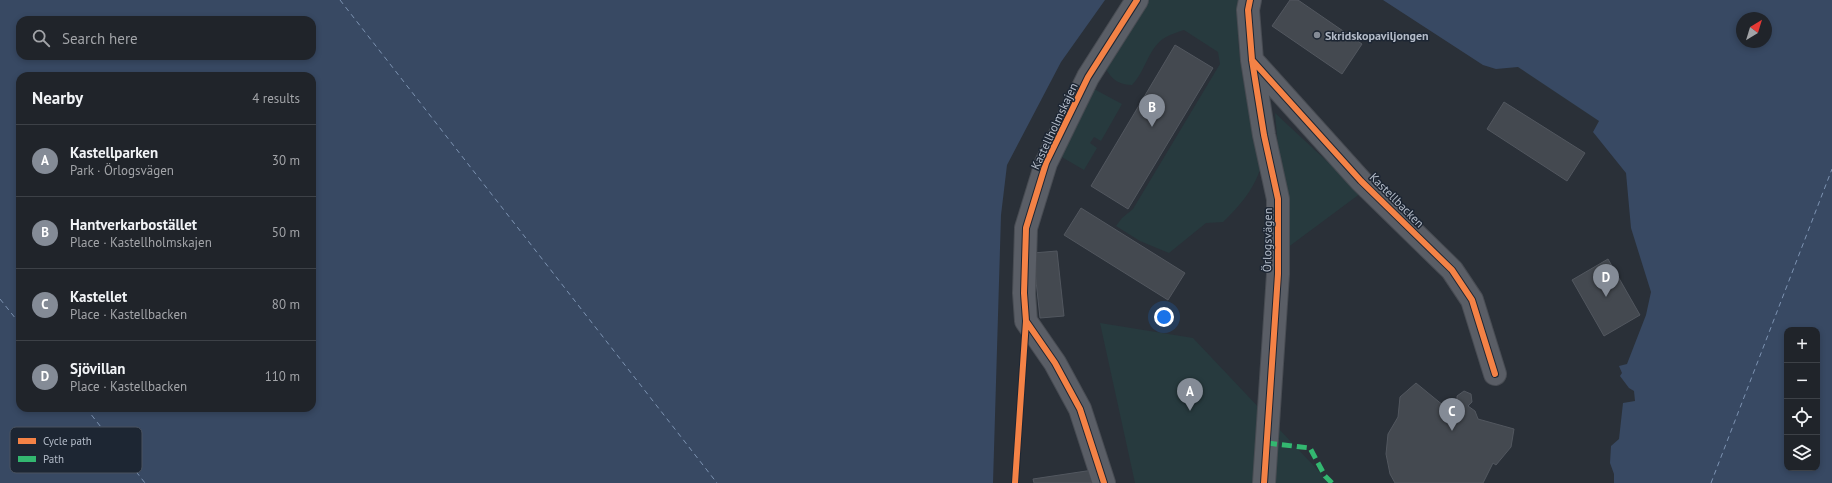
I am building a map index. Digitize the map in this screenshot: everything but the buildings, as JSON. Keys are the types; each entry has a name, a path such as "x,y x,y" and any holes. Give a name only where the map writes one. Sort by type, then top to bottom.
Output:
{"street":[{"name":"Kastellholmskajen","path":"1104,483 1080,409 1054,363 1026,321 1024,293 1026,228 1046,163 1085,84 1137,0"},
{"name":"Örlogsvägen","path":"1250,0 1248,10 1252,60 1264,135 1278,199 1278,274 1264,483"},
{"name":"Kastellbacken","path":"1252,60 1361,181 1452,270 1472,300 1495,374"}],"green space":[{"path":"1149,0 1239,0 1238,32 1241,67 1262,156 1260,171 1252,187 1229,216 1223,222 1206,223 1169,253 1140,241 1116,226 1122,218 1133,209 1220,64 1218,52 1184,30 1168,36 1160,41 1132,85 1120,83 1114,79 1106,69"},
{"path":"1094,89 1122,104 1101,141 1094,137 1090,143 1097,148 1084,170 1060,156"},
{"path":"1275,113 1361,193 1287,248"},
{"path":"1100,323 1193,338 1330,483 1135,483"}],"water":[{"path":"0,0 1105,0 1061,62 1007,165 1001,215 993,483 0,483"},
{"path":"1383,0 1832,0 1832,483 1614,483 1614,474 1610,463 1611,446 1619,439 1623,403 1635,401 1634,391 1629,388 1620,376 1622,373 1619,366 1627,364 1646,315 1651,292 1631,228 1626,173 1593,132 1599,121 1518,67 1496,69 1483,65"}],"ferry route":[{"path":"340,0 717,483"},
{"path":"1711,483 1832,169"},
{"path":"0,299 16,319"},
{"path":"89,412 101,427"},
{"path":"137,473 145,483"}],"marked path":[{"path":"1267,443 1310,448 1325,476 1332,483"}],"cycle path":[{"path":"1104,483 1080,409 1055,363 1026,321 1024,293 1026,228 1046,163 1088,77 1137,0"},
{"path":"1250,0 1248,10 1252,60 1264,135 1278,199 1278,274 1264,483"},
{"path":"1252,60 1361,181 1452,270 1472,300 1495,374"},
{"path":"1015,483 1026,321"}],"place":[{"name":"Skridskopaviljongen","path":"1317,35"},
{"name":"Hantverkarbostället","path":"1152,127"},
{"name":"Sjövillan","path":"1606,297"},
{"name":"Kastellparken","path":"1190,411"},
{"name":"Kastellet","path":"1452,431"}]}
